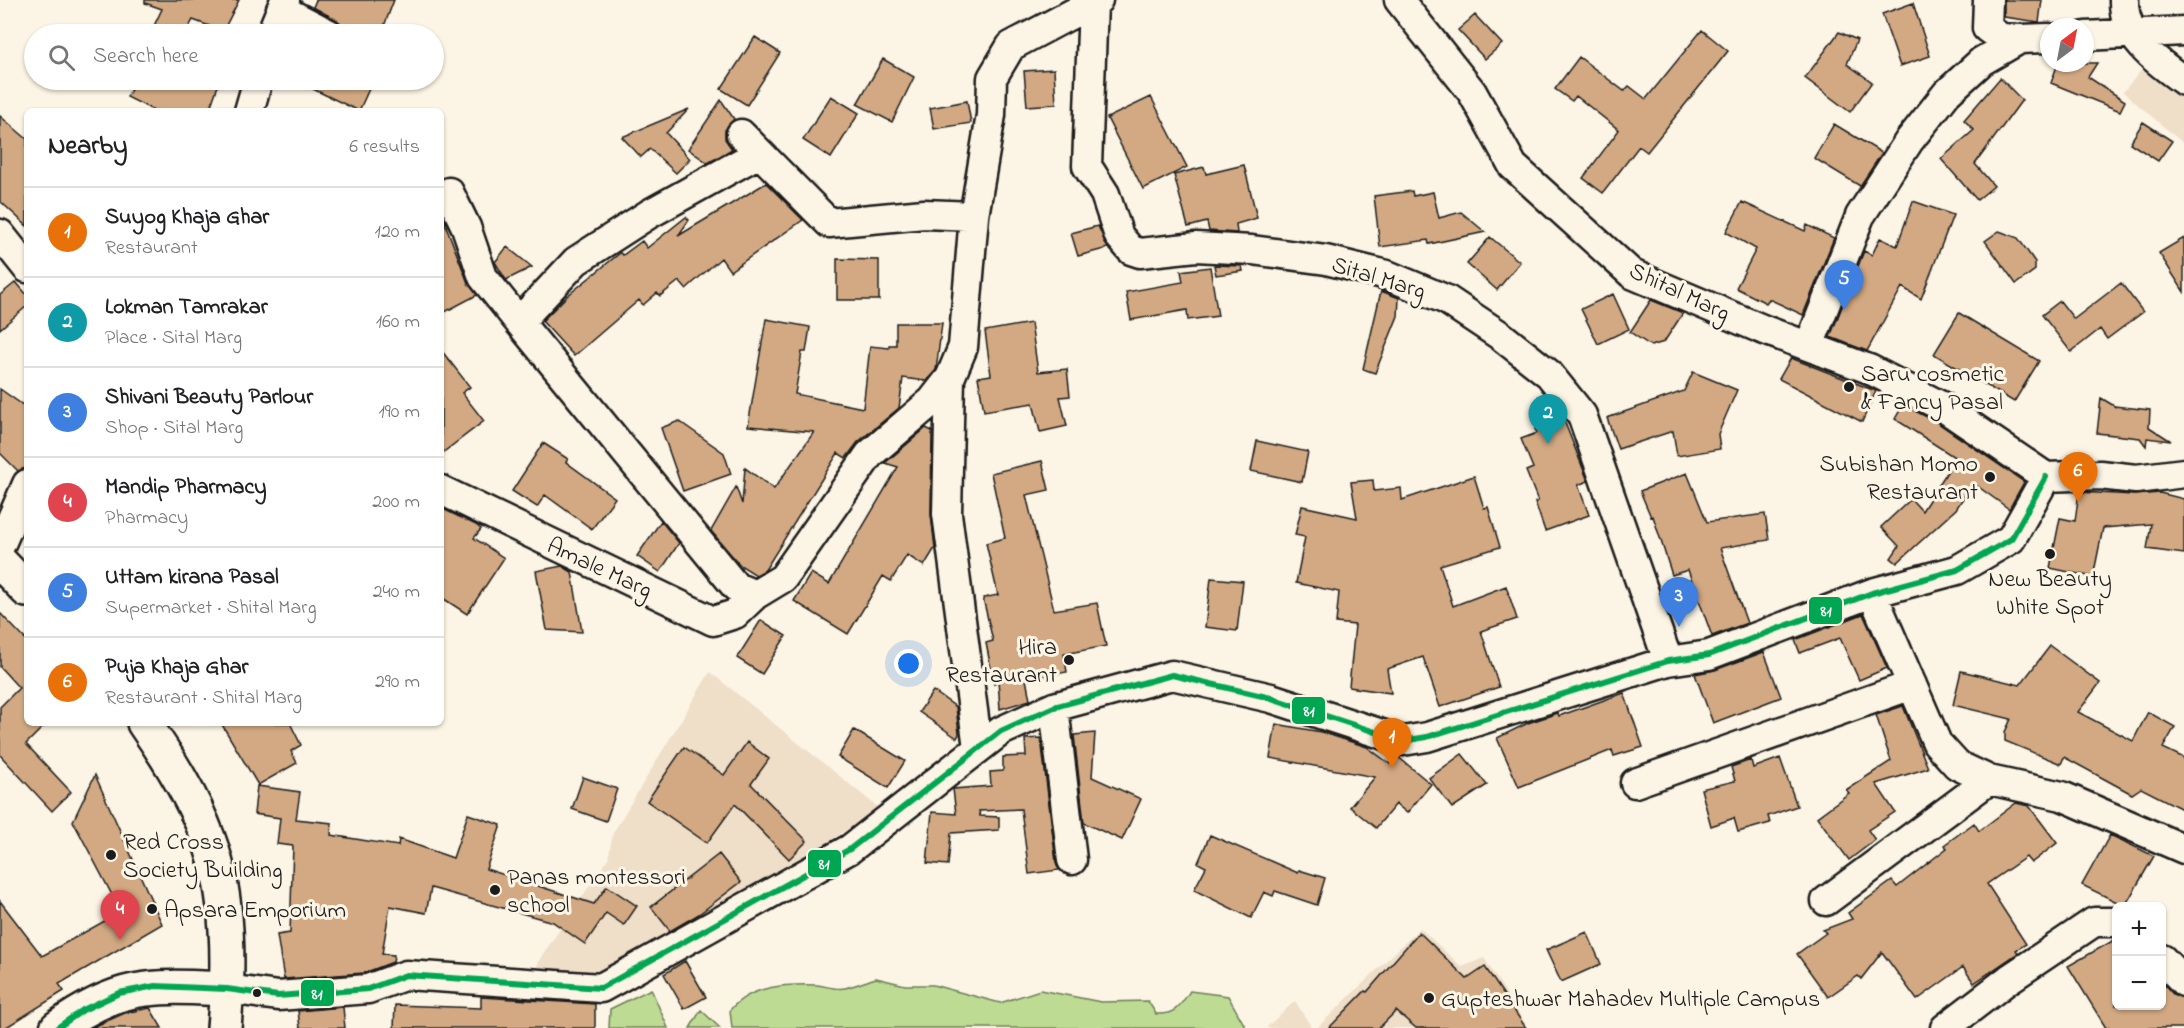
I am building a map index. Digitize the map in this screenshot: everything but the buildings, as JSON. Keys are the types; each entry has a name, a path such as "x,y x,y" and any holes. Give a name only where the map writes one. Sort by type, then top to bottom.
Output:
{"main road":[{"path":"0,562 24,587"},
{"path":"146,726 185,788 209,839 222,892 228,989 225,1028"},
{"path":"57,1028 82,1010 119,993 155,986 228,989"}],"street":[{"name":"Shital Marg","path":"1399,0 1472,92 1513,166 1632,274 1869,369 1942,407 2046,477"},
{"path":"1988,0 1987,28 2001,38 2040,38"},
{"path":"2124,0 2124,10 2131,33 2152,58 2184,81"},
{"path":"978,748 947,514 950,378 963,347 974,216 991,114 992,78 1011,46 1096,1"},
{"name":"Sital Marg","path":"1096,1 1087,166 1105,194 1119,236 1131,250 1140,253 1196,247 1252,250 1326,260 1387,275 1447,300 1501,336 1550,374 1582,415 1668,661"},
{"path":"279,15 303,24"},
{"path":"2094,35 2184,31"},
{"path":"1809,346 1860,216 1875,190 1947,93 1982,61 2020,39"},
{"path":"250,108 255,90"},
{"path":"519,322 576,261 750,144 829,223 924,214 974,216"},
{"path":"449,192 466,227 483,277 736,587 755,595"},
{"path":"0,234 24,264"},
{"name":"Amale Marg","path":"444,491 713,621 735,614 755,595 783,578 869,455 932,401 950,378"},
{"path":"228,989 279,996 368,989 406,975 601,988 850,849 1001,731 1054,707 1172,675 1271,698 1403,741 1427,737 1668,661 1709,655 1872,593 1957,570 2012,538 2046,477 2100,475 2136,479 2184,472"},
{"path":"0,546 24,491"},
{"path":"1872,593 1937,743 1957,765 1989,780 2062,796 2184,849"},
{"path":"1635,783 1912,685"},
{"path":"1054,707 1072,860"},
{"path":"1826,901 1989,780"},
{"path":"1945,1028 2009,979 2094,922 2112,922"},
{"path":"2166,963 2184,982"}],"shaded area":[{"path":"2149,61 2184,84 2184,144 2123,92"},
{"path":"710,672 879,808 745,898 601,980 534,973 541,957 608,859 613,833"},
{"name":"Gupteshwar Mahadev Multiple Campus","path":"1420,928 1462,967 1484,958 1528,1028 1317,1028"},
{"path":"1295,1001 1312,1028 1266,1028"}],"green space":[{"path":"876,978 905,985 933,985 1000,1003 1040,990 1101,1002 1148,1001 1156,1014 1172,1011 1190,991 1228,996 1246,1028 732,1028 730,1010 748,995 759,991 793,985 842,988"},
{"path":"651,989 668,1028 609,1028 610,1009"},
{"path":"701,1010 720,1028 690,1028"}],"transit line":[{"name":"81","path":"57,1028 83,1010 119,993 155,986 227,989 278,996 368,989 406,975 601,988 850,849 1001,731 1054,707 1172,675 1271,698 1403,741 1427,737 1668,661 1709,655 1872,593 1957,570 2011,539 2046,477"}],"place":[{"name":"Uttam kirana Pasal","path":"1844,310"},
{"name":"Saru cosmetic & Fancy Pasal","path":"1849,387"},
{"name":"Lokman Tamrakar","path":"1548,444"},
{"name":"Subishan Momo Restaurant","path":"1990,477"},
{"name":"Puja Khaja Ghar","path":"2078,502"},
{"name":"New Beauty White Spot","path":"2050,554"},
{"name":"Shivani Beauty Parlour","path":"1679,627"},
{"name":"Hira Restaurant","path":"1069,660"},
{"name":"Suyog Khaja Ghar","path":"1392,768"},
{"name":"Red Cross Society Building","path":"111,855"},
{"name":"Panas montessori school","path":"495,890"},
{"name":"Apsara Emporium","path":"152,909"},
{"name":"Mandip Pharmacy","path":"120,940"},
{"name":"Gupteshwar Mahadev Multiple Campus","path":"1429,998"}]}
